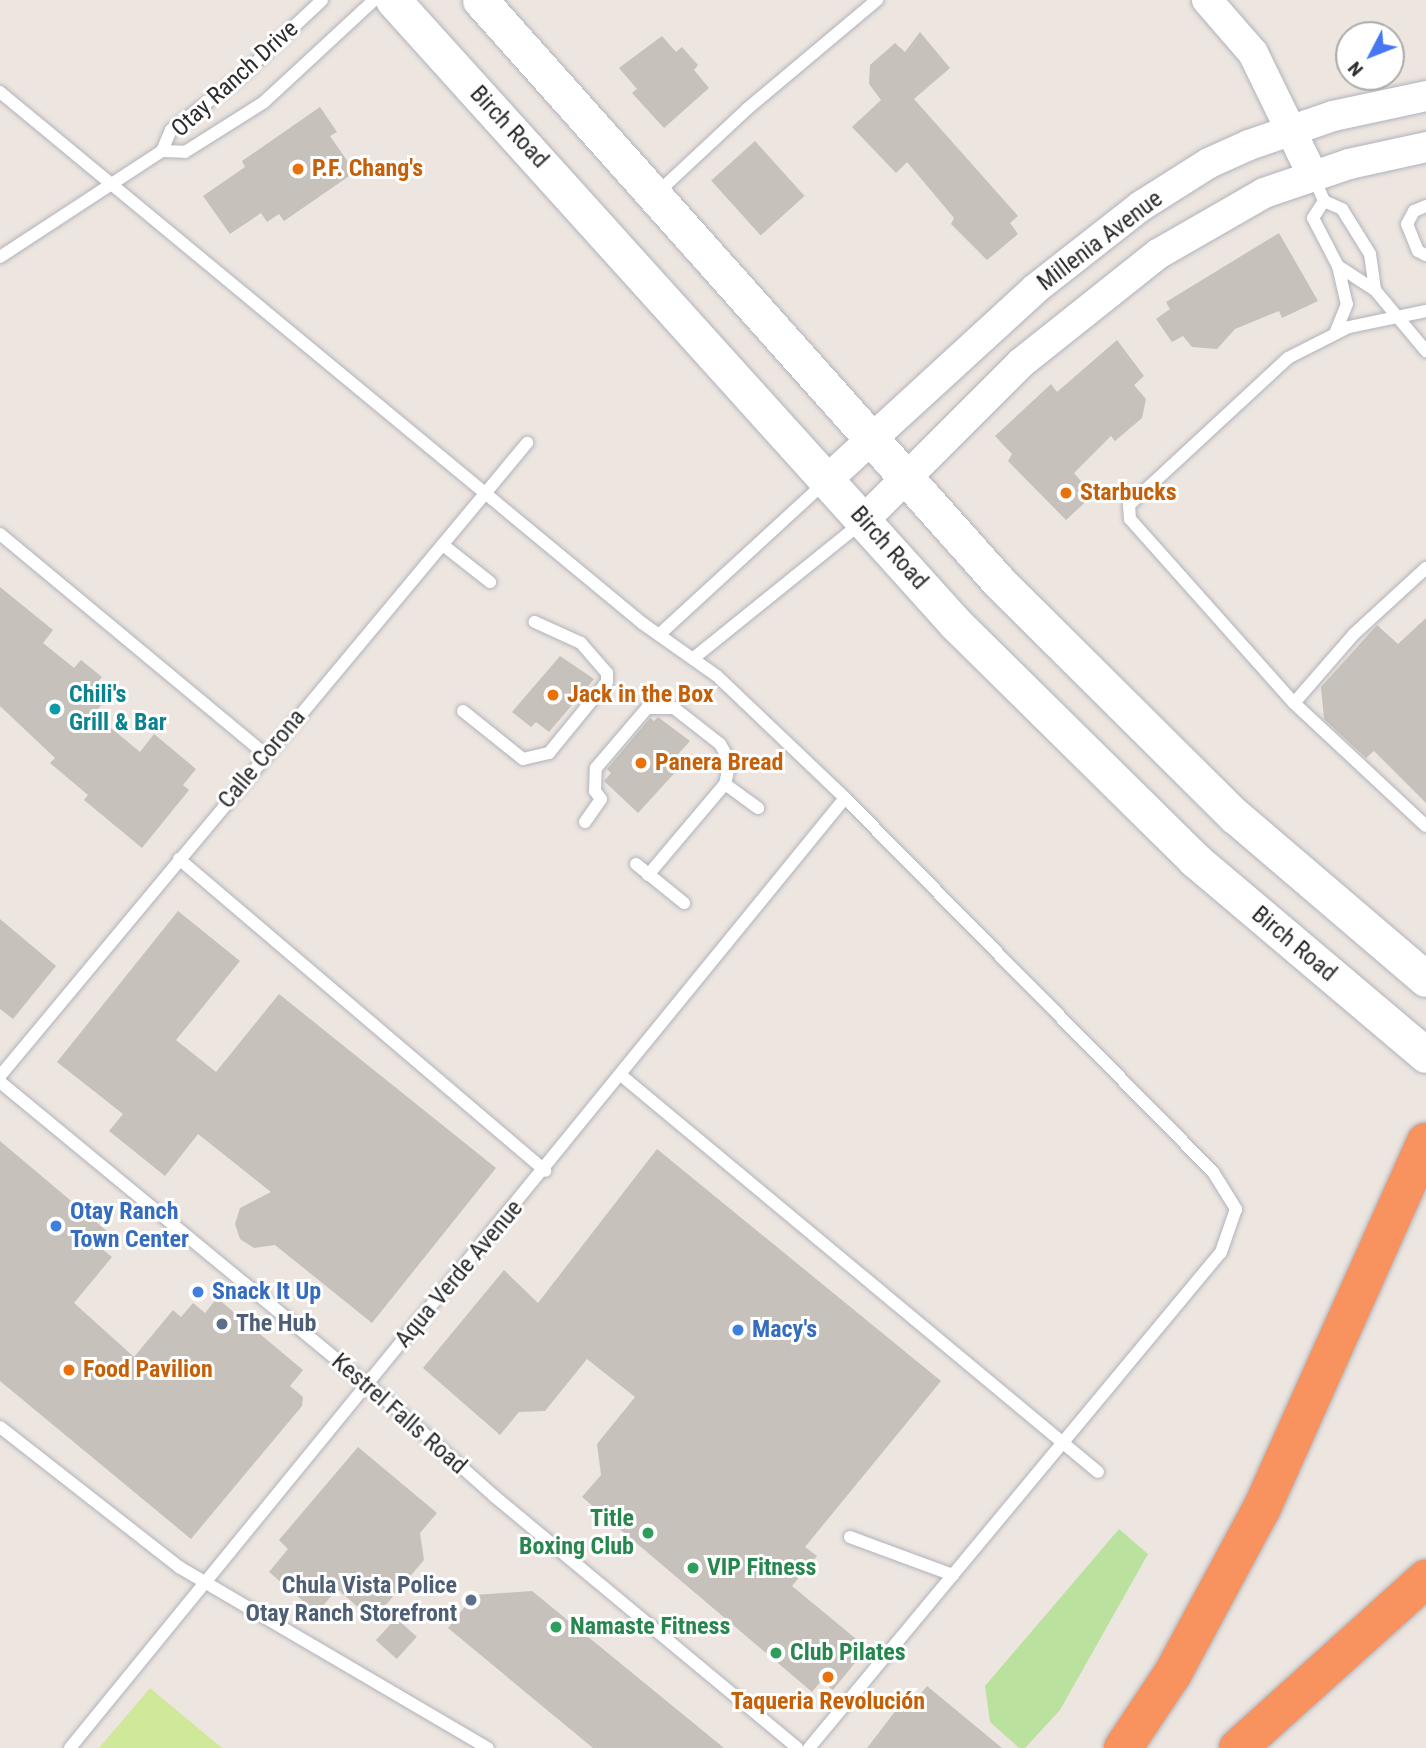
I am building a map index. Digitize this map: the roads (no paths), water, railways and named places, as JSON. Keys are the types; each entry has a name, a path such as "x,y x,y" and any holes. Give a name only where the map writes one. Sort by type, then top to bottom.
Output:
{"highway":[{"path":"1122,1748 1173,1673 1262,1508 1426,1142"},
{"path":"1238,1748 1426,1579"}],"main road":[{"name":"Birch Road","path":"393,0 957,624 1195,860 1426,1055"},
{"path":"480,0 1000,583 1235,816 1426,979"}],"street":[{"path":"1207,0 1253,53 1319,188"},
{"name":"Millenia Avenue","path":"828,480 1094,240 1209,163 1291,129 1426,96"},
{"name":"Millenia Avenue","path":"864,520 1021,363 1116,283 1226,211 1319,188 1426,147"}],"lane":[{"name":"Otay Ranch Drive","path":"322,0 239,79 171,130 162,151 185,152 264,102 374,0"},
{"path":"654,195 747,109 877,0"},
{"path":"0,92 642,623 695,657 845,798 1213,1172 1236,1209 1221,1252 809,1748"},
{"path":"0,257 110,181 162,151"},
{"path":"1319,188 1313,218 1338,266 1348,304 1331,339"},
{"path":"1319,188 1342,209 1370,254 1375,290"},
{"path":"1426,206 1414,211 1407,224 1413,244 1426,255"},
{"path":"1338,266 1375,290 1426,351"},
{"path":"1426,311 1349,327 1331,339 1288,358 1129,505 1130,519 1294,703 1426,826"},
{"name":"Calle Corona","path":"0,1076 265,754 527,443"},
{"path":"661,633 828,480"},
{"path":"695,657 864,520"},
{"path":"0,534 265,754"},
{"path":"443,545 490,582"},
{"path":"1294,703 1354,634 1426,568"},
{"path":"463,711 523,759 550,753 607,682 607,673 581,643 534,622"},
{"path":"585,822 601,799 594,791 596,768 647,708 674,708 720,744 730,761 725,784 648,875"},
{"path":"725,784 758,808"},
{"name":"Aqua Verde Avenue","path":"70,1748 203,1582 545,1171 845,798"},
{"path":"179,859 545,1171"},
{"path":"636,864 684,903"},
{"path":"622,1076 1098,1472"},
{"name":"Kestrel Falls Road","path":"0,1082 366,1385 796,1748"},
{"path":"0,1427 203,1582 488,1748"},
{"path":"850,1537 953,1575"}],"place":[{"name":"P.F. Chang's","path":"298,169"},
{"name":"Starbucks","path":"1066,493"},
{"name":"Jack in the Box","path":"553,695"},
{"name":"Chili's Grill & Bar","path":"55,709"},
{"name":"Panera Bread","path":"641,763"},
{"name":"Otay Ranch Town Center","path":"56,1226"},
{"name":"Snack It Up","path":"198,1292"},
{"name":"The Hub","path":"222,1324"},
{"name":"Macy's","path":"738,1330"},
{"name":"Food Pavilion","path":"69,1370"},
{"name":"Title Boxing Club","path":"648,1533"},
{"name":"VIP Fitness","path":"693,1568"},
{"name":"Chula Vista Police Otay Ranch Storefront","path":"471,1600"},
{"name":"Namaste Fitness","path":"556,1627"},
{"name":"Club Pilates","path":"776,1653"},
{"name":"Taqueria Revolución","path":"828,1677"}]}
